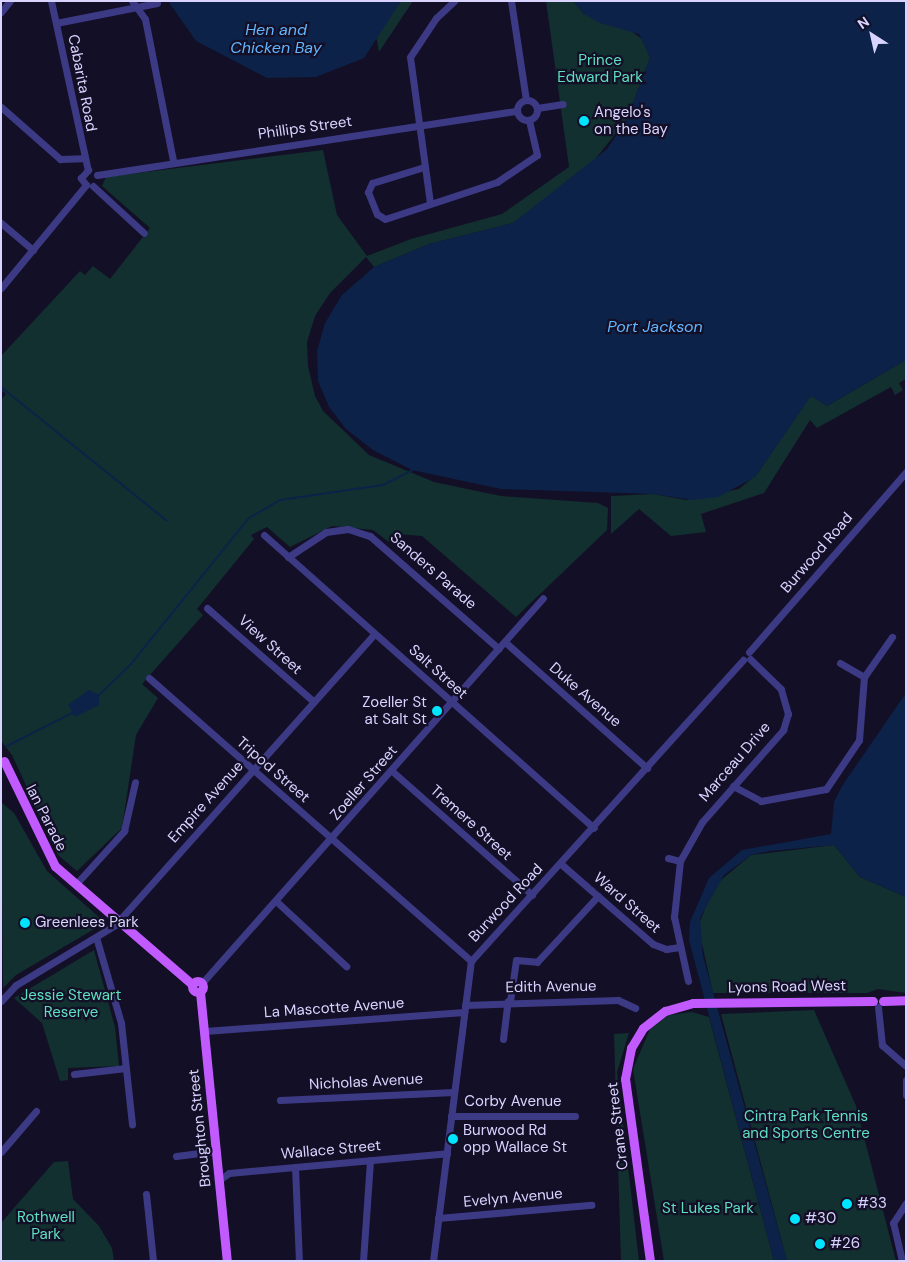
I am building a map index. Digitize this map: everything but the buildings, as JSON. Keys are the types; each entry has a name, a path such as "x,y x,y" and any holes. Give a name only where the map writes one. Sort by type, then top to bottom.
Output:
{"main road":[{"name":"Ian Parade","path":"1,751 3,763 51,859 119,922 198,987"},
{"name":"Ian Parade","path":"1,771 12,779"},
{"name":"Broughton Street","path":"198,987 205,1031 227,1261"},
{"name":"Lyons Road West","path":"701,1002 878,1003 906,1000"},
{"name":"Crane Street","path":"651,1260 626,1067 636,1038 650,1021 674,1007 701,1002"}],"street":[{"path":"1,12 10,1"},
{"name":"Cabarita Road","path":"51,1 83,158 88,170"},
{"path":"120,10 122,1"},
{"path":"132,1 145,19 174,161"},
{"path":"430,203 410,66 413,49 454,1"},
{"path":"511,1 526,100 537,108 563,104"},
{"path":"56,23 120,10 138,9 157,3"},
{"path":"424,166 376,179 368,192 377,214 385,219 430,203 486,188 537,155 529,120 517,111 526,100"},
{"path":"1,107 63,159 83,158"},
{"path":"529,120 537,108"},
{"name":"Phillips Street","path":"97,175 174,161 517,111"},
{"path":"1,288 89,186 97,175 88,170 82,176 89,186 144,233"},
{"path":"1,223 33,250"},
{"name":"Burwood Road","path":"433,1261 471,961 594,828 747,657 906,472"},
{"name":"Sanders Parade","path":"288,557 326,532 348,529 370,536 500,649"},
{"name":"Salt Street","path":"264,536 594,828"},
{"name":"Zoeller Street","path":"198,987 332,840 543,598"},
{"name":"View Street","path":"207,608 314,702"},
{"name":"Empire Avenue","path":"1,1001 16,985 119,922 374,634"},
{"path":"733,786 761,801 826,789 859,740 864,677 892,637"},
{"name":"Duke Avenue","path":"505,642 647,768"},
{"name":"Marceau Drive","path":"688,981 674,917 680,862 702,822 782,730 788,714 781,689 747,657"},
{"path":"840,663 864,677"},
{"name":"Tripod Street","path":"149,678 471,961"},
{"name":"Tremere Street","path":"392,771 532,896"},
{"path":"76,884 124,830 135,782"},
{"path":"668,858 680,862"},
{"name":"Ward Street","path":"561,864 659,948 680,947"},
{"path":"503,1039 516,960 536,962 598,896"},
{"path":"276,901 346,966"},
{"path":"96,937 121,1023 132,1124"},
{"name":"Edith Avenue","path":"465,1009 509,1001 618,1000 635,1008"},
{"path":"878,1003 882,1045 906,1066"},
{"name":"La Mascotte Avenue","path":"205,1031 465,1009"},
{"path":"74,1074 126,1068"},
{"path":"906,1080 906,1095"},
{"name":"Nicholas Avenue","path":"280,1100 454,1092"},
{"path":"1,1152 36,1111"},
{"name":"Corby Avenue","path":"451,1116 575,1116"},
{"path":"176,1156 216,1151"},
{"name":"Wallace Street","path":"220,1180 229,1173 446,1153"},
{"path":"363,1261 370,1160"},
{"path":"295,1167 299,1261"},
{"path":"146,1194 153,1261"},
{"path":"902,1261 893,1222 906,1203"},
{"name":"Evelyn Avenue","path":"438,1218 591,1204"}],"green space":[{"path":"401,1 413,1 379,52 376,36"},
{"name":"Prince Edward Park","path":"546,1 573,1 584,14 627,28 646,42 650,58 626,121 587,169 513,223 429,244 374,267 366,257 330,293 315,316 307,342 308,366 315,396 323,411 369,455 434,482 501,496 598,503 608,508 607,530 516,617 422,536 397,534 389,542 373,530 332,526 290,547 267,527 251,535 254,539 197,609 203,615 142,684 158,698 136,735 122,828 77,871 58,855 12,755 1,741 1,400 6,394 1,390 1,356 80,271 85,275 93,266 110,279 150,228 102,186 106,177 323,150 337,215 367,256 411,239 502,214 569,167"},
{"path":"906,360 906,379 899,383 903,390 895,395 891,387 817,428 810,420 764,493 701,514 706,532 671,536 639,509 611,534 611,496 654,494 686,500 739,489 757,474 811,395 827,406"},
{"name":"Greenlees Park","path":"1,802 14,813 47,871 101,919 101,925 16,975 3,988"},
{"path":"834,845 860,877 906,897 906,993 878,989 867,993 713,993 698,926 715,885 751,855"},
{"name":"Jessie Stewart Reserve","path":"94,950 115,1027 119,1066 68,1068 68,1080 60,1081 42,1023 14,998"},
{"name":"Cintra Park Tennis and Sports Centre","path":"814,1010 856,1106 896,1261 787,1261 721,1014"},
{"name":"St Lukes Park","path":"692,1012 709,1017 774,1261 664,1261 633,1069 650,1029 669,1015"},
{"path":"629,1033 617,1072 639,1261 621,1261 614,1034"},
{"name":"Rothwell Park","path":"68,1161 73,1199 99,1226 112,1248 114,1261 1,1261 1,1223 54,1162"}],"water":[{"name":"Hen and Chicken Bay","path":"168,1 401,1 364,58 316,77 267,78 196,41"},
{"name":"Port Jackson","path":"573,1 906,1 906,360 827,406 811,396 755,477 718,497 692,500 654,494 501,489 412,470 373,450 346,429 329,407 318,381 317,351 325,323 342,295 374,267 429,244 513,223 607,149 626,121 650,58 639,34 600,23 584,14"},
{"path":"89,690 99,695 99,705 75,717 68,705"},
{"path":"906,693 906,897 860,877 834,845 770,851 751,855 724,875 700,918 703,956 787,1261 774,1261 689,940 690,922 709,878 742,850 831,834 834,802 842,786"}],"waterway":[{"path":"1,387 167,521"},
{"path":"98,696 131,664 249,518 280,500 383,485 412,470"},
{"path":"7,746 74,712"}],"place":[{"name":"Angelo's on the Bay","path":"584,121"},
{"name":"Zoeller St at Salt St","path":"437,711"},
{"name":"Greenlees Park","path":"25,923"},
{"name":"Burwood Rd opp Wallace St","path":"453,1139"},
{"name":"#33","path":"847,1204"},
{"name":"#30","path":"795,1219"},
{"name":"#26","path":"820,1244"}]}
